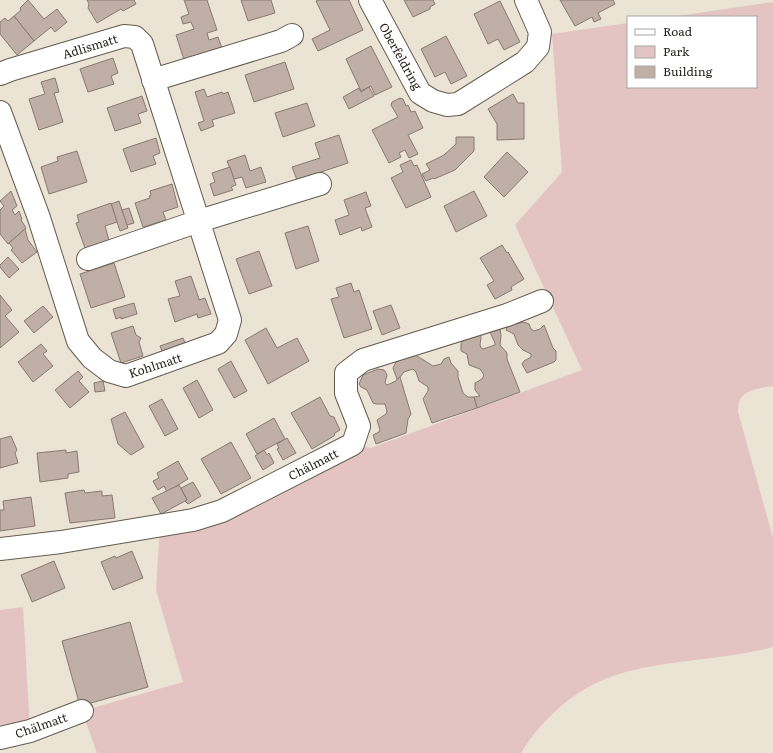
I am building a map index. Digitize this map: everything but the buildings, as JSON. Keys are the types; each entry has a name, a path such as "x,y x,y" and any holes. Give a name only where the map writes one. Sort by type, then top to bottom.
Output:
{"street":[{"name":"Oberfeldring","path":"370,0 420,93 433,101 447,106 458,104 486,88 525,62 538,47 540,32 526,0"},
{"path":"153,80 281,41 292,35"},
{"name":"Adlismatt","path":"0,74 124,36 135,37 142,44 199,222"},
{"name":"Kohlmatt","path":"0,112 39,218 78,342 92,358 109,371 126,376 218,343 226,334 230,320 199,222"},
{"path":"88,259 320,184"},
{"name":"Chälmatt","path":"0,549 61,542 194,520 222,511 353,444 359,426 346,393 346,373 363,360 507,315 542,301"},
{"name":"Chälmatt","path":"0,738 30,731 82,711"}],"green space":[{"path":"773,2 773,386 753,390 744,394 739,402 738,412 773,538 773,647 737,655 662,664 610,677 580,692 553,713 541,725 521,753 97,753 82,711 183,682 156,590 160,526 353,444 371,448 582,370 515,225 562,172 552,34 627,23 627,88 757,88 757,16 678,16"},
{"path":"23,607 30,731 0,738 0,610"}]}
